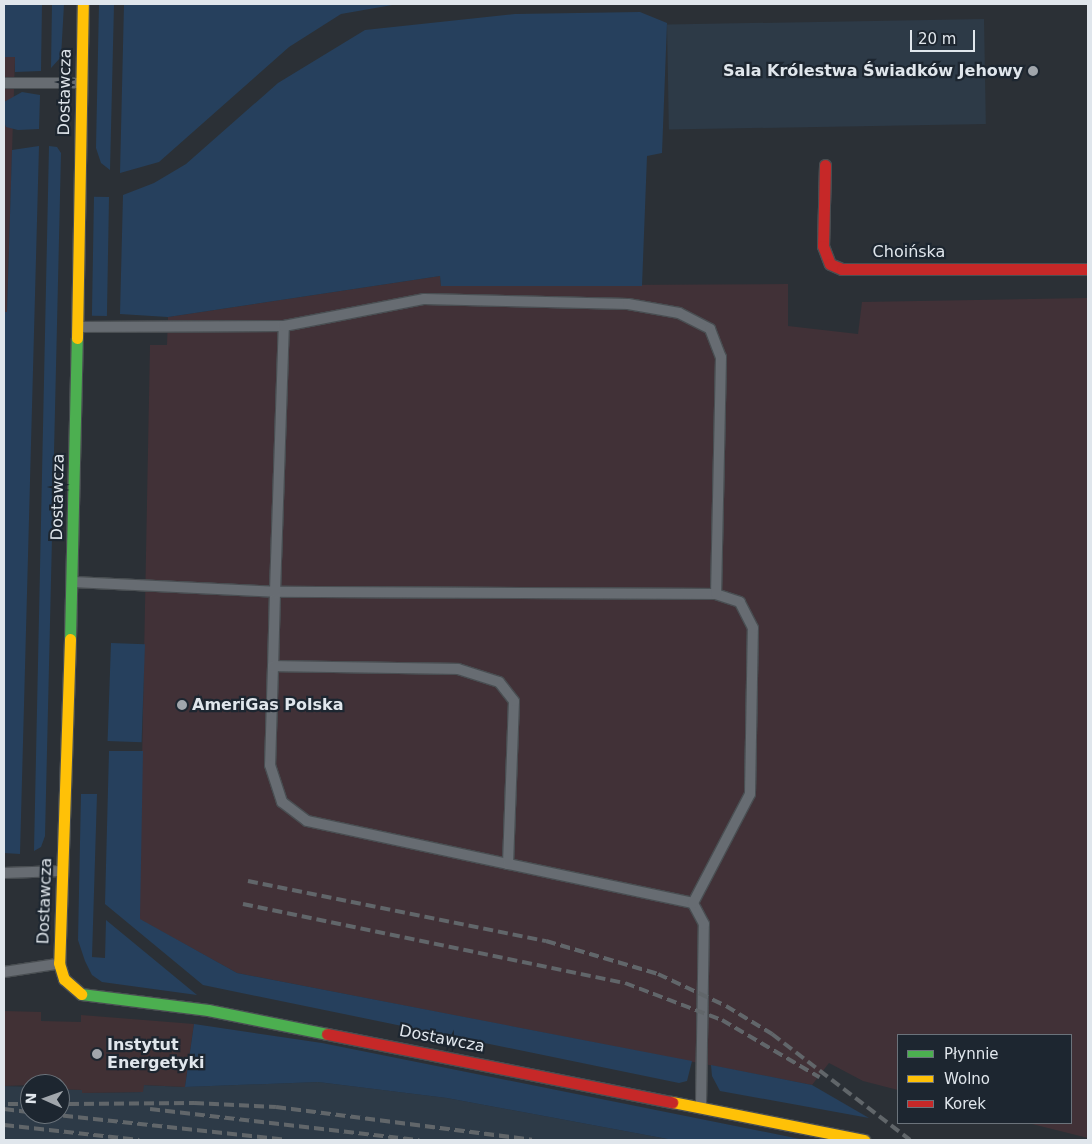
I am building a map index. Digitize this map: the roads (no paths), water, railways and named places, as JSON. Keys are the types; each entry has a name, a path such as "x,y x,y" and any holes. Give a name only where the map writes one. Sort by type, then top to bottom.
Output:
{"street":[{"name":"Dostawcza","path":"82,4 78,327 72,582 59,963 64,979 79,994 208,1010 864,1140"},
{"name":"Choińska","path":"825,165 823,246 830,264 842,268 1088,269"}],"lane":[{"path":"4,83 81,83"},
{"path":"78,327 284,326 424,299 628,304 679,312 710,329 722,357 716,594"},
{"path":"284,326 270,765 282,802 307,821 693,904 704,924 701,1107"},
{"path":"72,582 276,592 716,594 740,602 753,628 750,794 693,904"},
{"path":"272,666 458,669 499,682 514,702 508,864"},
{"path":"4,872 62,871"},
{"path":"4,972 59,963"}],"railway":[{"path":"248,881 546,941 658,974 726,1006 772,1034 910,1140"},
{"path":"243,904 625,983 722,1020 819,1077"},
{"path":"70,1104 194,1103 276,1107 532,1140"},
{"path":"8,1104 20,1104"},
{"path":"4,1109 20,1111"},
{"path":"150,1109 419,1140"},
{"path":"70,1116 286,1140"},
{"path":"4,1125 139,1140"}],"place":[{"name":"Sala Królestwa Świadków Jehowy","path":"1033,71"},
{"name":"AmeriGas Polska","path":"182,705"},
{"name":"Instytut Energetyki","path":"97,1054"}]}
